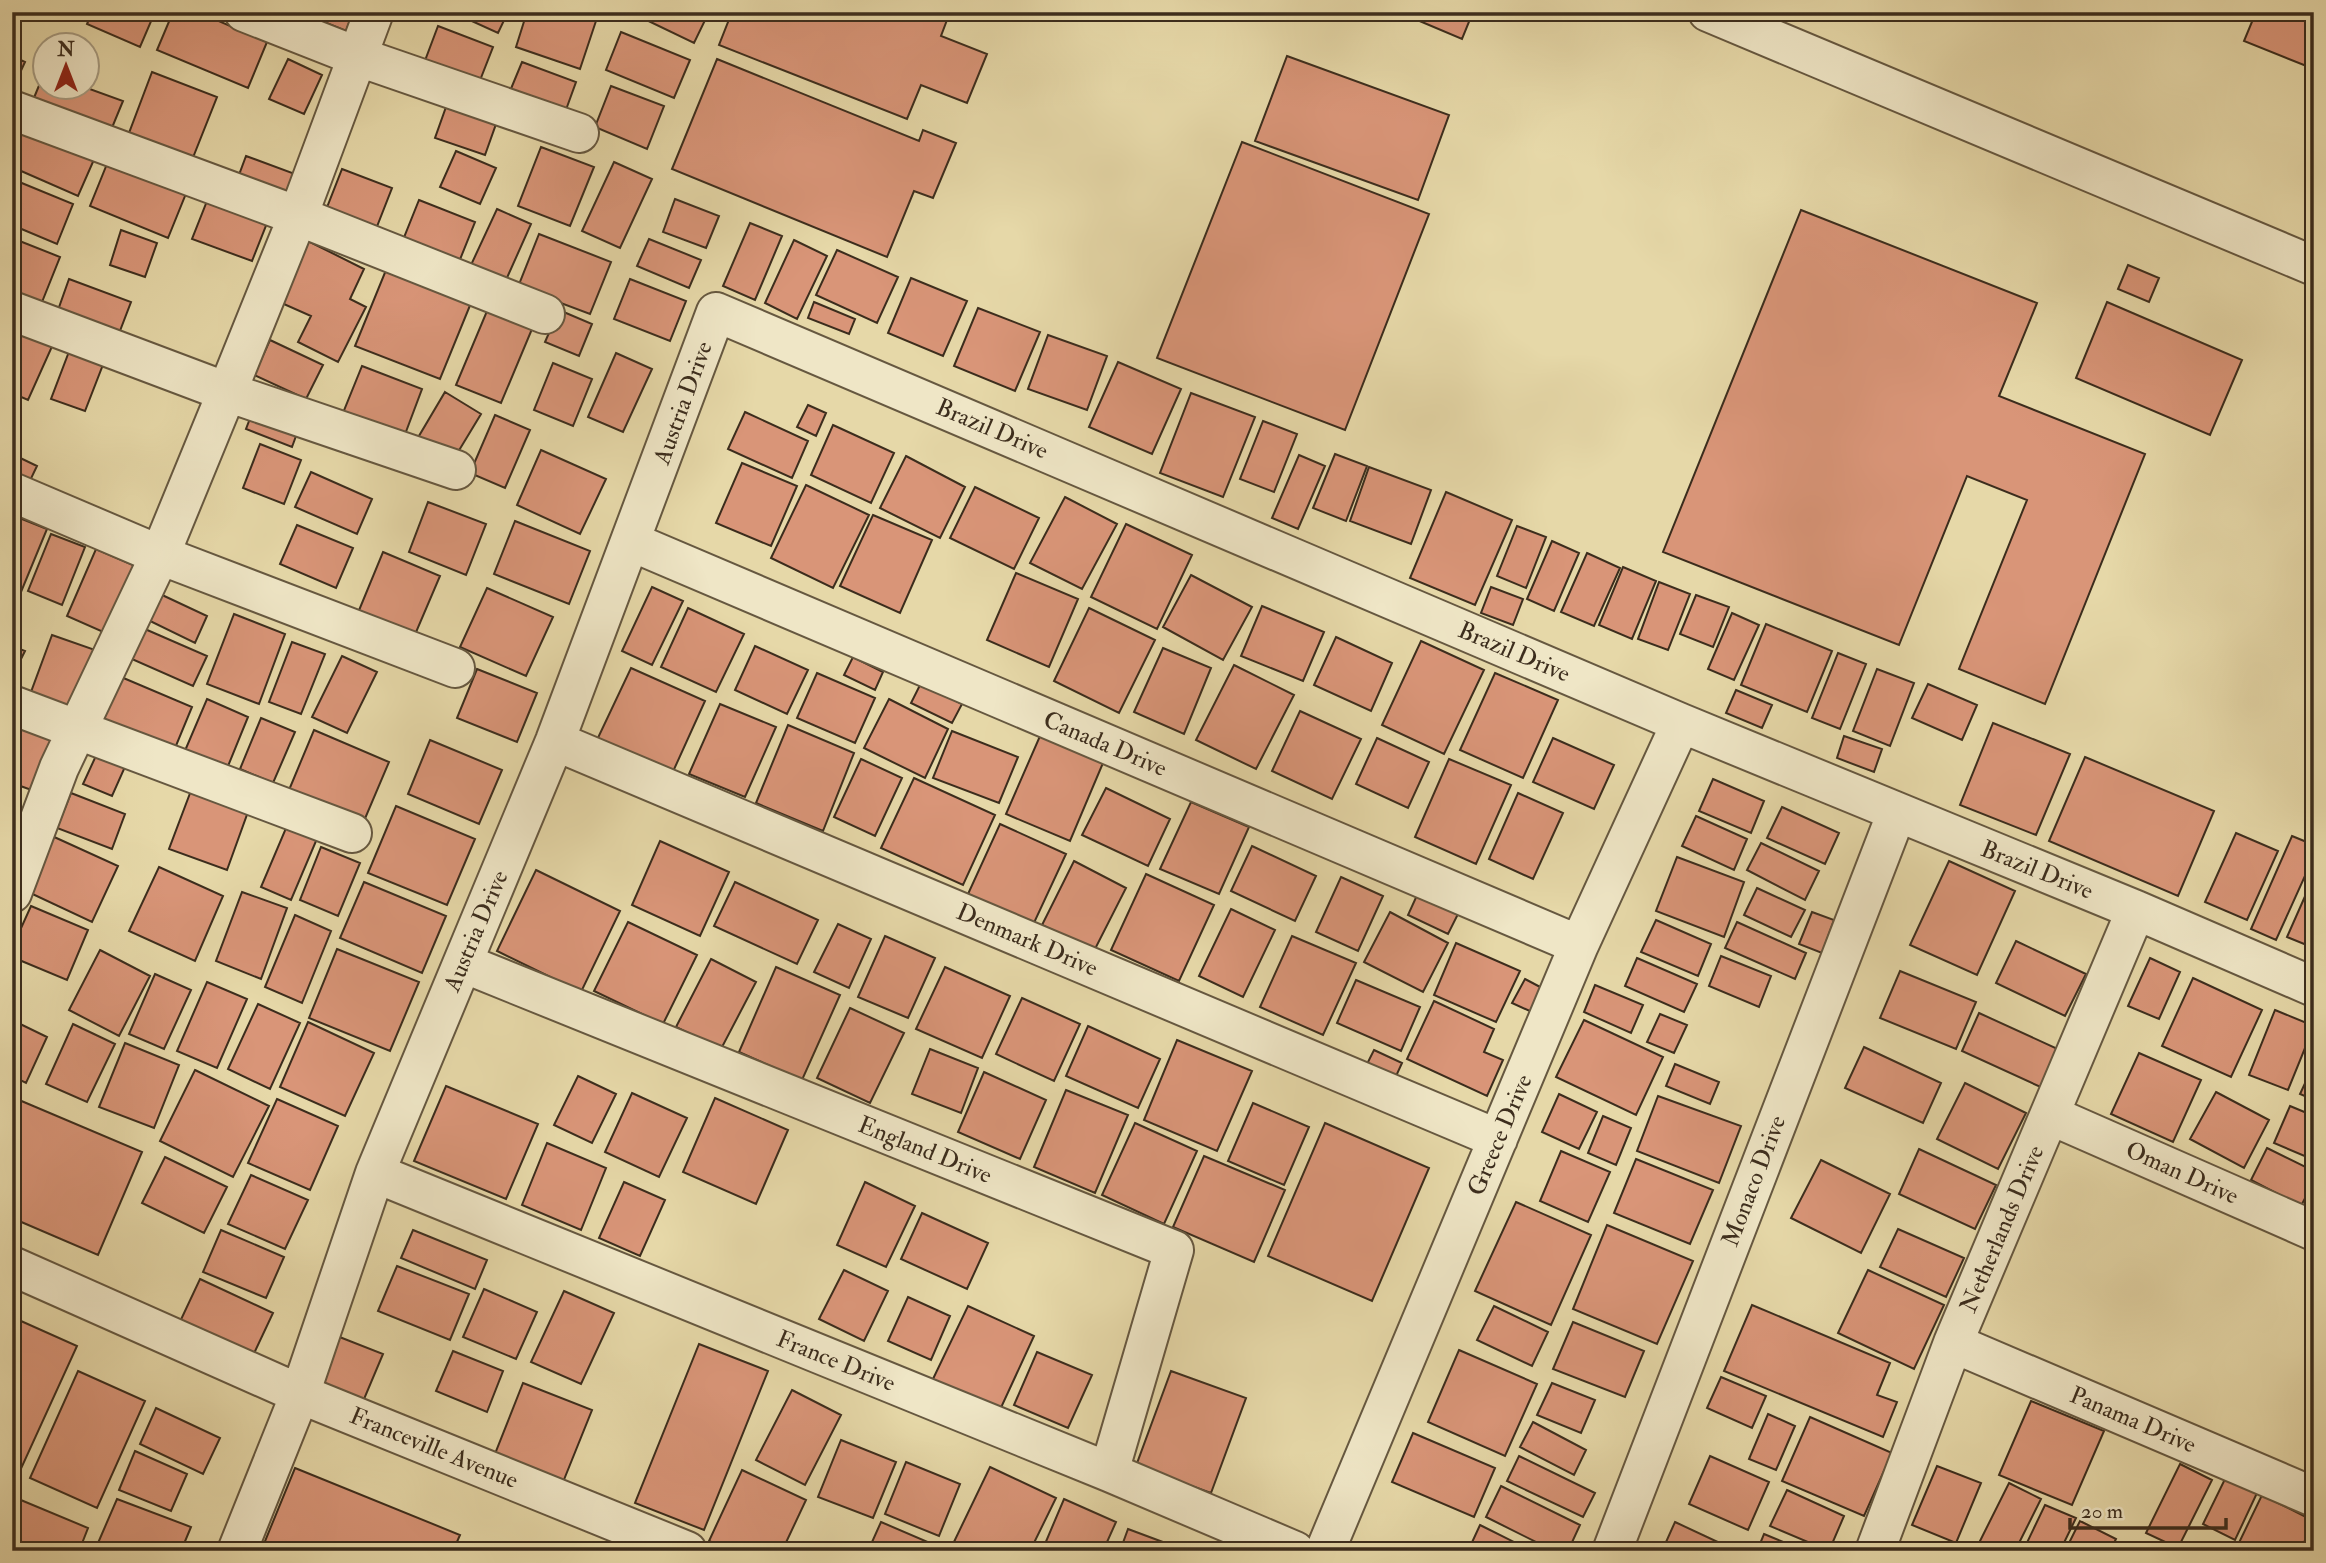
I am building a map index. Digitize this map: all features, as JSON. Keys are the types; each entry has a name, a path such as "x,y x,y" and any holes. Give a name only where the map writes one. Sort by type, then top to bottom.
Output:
{"street":[{"path":"244,12 356,56 579,133"},
{"path":"12,893 59,768 160,555 227,392 298,216 374,12"},
{"path":"1708,12 2314,267"},
{"path":"12,110 298,216 545,314"},
{"path":"12,311 227,392 456,470"},
{"name":"Austria Drive","path":"237,1551 300,1394 375,1173 555,741 632,542 716,312"},
{"name":"Brazil Drive","path":"716,312 1681,723 2136,910 2314,987"},
{"path":"12,492 160,555 455,668"},
{"name":"Canada Drive","path":"632,542 1578,945"},
{"path":"12,705 352,833"},
{"name":"Greece Drive","path":"1325,1551 1578,945 1681,723"},
{"name":"Denmark Drive","path":"555,741 1498,1139"},
{"name":"Monaco Drive","path":"1612,1551 1897,812"},
{"name":"Netherlands Drive","path":"1887,1547 1953,1343 2136,910"},
{"name":"England Drive","path":"463,963 1174,1250 1109,1472"},
{"name":"Oman Drive","path":"2050,1115 2314,1231"},
{"name":"France Drive","path":"375,1173 1296,1551"},
{"name":"Franceville Avenue","path":"12,1266 300,1394 687,1551"},
{"name":"Panama Drive","path":"1953,1343 2314,1497"}],"building":[{"path":"92,12 155,12 140,47 87,24"},
{"path":"173,12 198,12 267,42 248,88 157,50"},
{"path":"308,12 353,12 346,31 307,15"},
{"path":"452,12 508,12 498,33"},
{"path":"527,12 569,12 596,21 580,69 516,47"},
{"path":"640,12 709,12 694,43 638,16"},
{"path":"732,12 950,12 941,36 987,54 967,103 921,85 907,119 719,45"},
{"path":"1403,12 1473,12 1462,39"},
{"path":"2256,12 2314,12 2314,69 2244,41"},
{"path":"438,26 493,47 477,88 423,66"},
{"path":"621,32 690,60 674,98 606,70"},
{"path":"12,56 25,62 12,90"},
{"path":"1287,56 1449,115 1418,200 1255,141"},
{"path":"288,59 322,75 304,114 269,99"},
{"path":"717,59 919,141 923,130 956,143 933,198 914,191 887,257 672,169"},
{"path":"522,62 576,82 563,118 508,96"},
{"path":"152,72 217,97 190,165 126,141"},
{"path":"611,86 664,106 647,149 595,127"},
{"path":"102,93 123,101 109,135 31,105 32,102 102,102"},
{"path":"446,107 496,124 485,155 435,138"},
{"path":"24,123 96,155 78,196 12,167 12,149"},
{"path":"1242,142 1429,214 1345,430 1157,358"},
{"path":"541,147 594,167 570,226 518,206"},
{"path":"456,151 496,168 480,204 440,187"},
{"path":"246,156 295,174 285,201 236,183"},
{"path":"109,159 187,191 168,238 90,206"},
{"path":"614,162 652,179 620,248 582,231"},
{"path":"342,169 392,188 376,229 326,210"},
{"path":"12,179 73,204 57,244 12,225"},
{"path":"209,196 269,218 252,261 192,239"},
{"path":"675,199 719,216 706,248 663,232"},
{"path":"419,200 475,222 459,262 403,240"},
{"path":"497,209 531,224 506,280 471,265"},
{"path":"1801,210 2037,303 1999,396 2145,454 2045,704 1959,669 2027,500 1967,476 1899,645 1663,552"},
{"path":"750,223 782,236 755,300 723,286"},
{"path":"121,230 157,243 145,277 110,265"},
{"path":"539,234 611,262 590,314 518,287"},
{"path":"12,238 60,257 40,307 12,295"},
{"path":"649,239 701,260 689,288 637,266"},
{"path":"306,240 364,269 350,299 366,307 338,362 298,342 311,316 277,301"},
{"path":"794,240 827,256 797,319 765,303"},
{"path":"837,250 898,277 877,323 816,295"},
{"path":"2128,265 2159,278 2149,302 2118,289"},
{"path":"386,270 471,303 440,379 355,346"},
{"path":"911,278 967,301 943,356 888,333"},
{"path":"69,279 131,302 118,336 57,313"},
{"path":"630,279 686,301 670,341 614,319"},
{"path":"814,302 855,319 849,334 808,318"},
{"path":"2107,302 2242,360 2210,435 2076,378"},
{"path":"978,308 1040,332 1015,391 954,366"},
{"path":"559,310 592,324 579,356 545,342"},
{"path":"487,311 532,329 501,403 456,385"},
{"path":"12,324 54,342 28,400 12,393"},
{"path":"1048,335 1107,356 1087,410 1028,389"},
{"path":"270,340 323,365 306,399 254,375"},
{"path":"70,349 104,362 85,411 51,399"},
{"path":"616,353 652,369 623,432 588,417"},
{"path":"1118,362 1181,389 1152,454 1089,427"},
{"path":"553,363 592,379 573,426 534,410"},
{"path":"362,366 422,389 404,437 343,413"},
{"path":"445,392 481,414 452,462 416,441"},
{"path":"1191,393 1255,417 1223,497 1160,473"},
{"path":"808,405 826,413 816,436 797,427"},
{"path":"254,408 300,425 292,447 246,429"},
{"path":"745,412 808,441 792,478 728,449"},
{"path":"495,415 530,430 505,488 470,473"},
{"path":"1263,421 1297,434 1274,492 1240,479"},
{"path":"833,425 894,453 871,503 811,475"},
{"path":"260,444 301,460 284,504 243,488"},
{"path":"541,450 606,479 580,534 517,505"},
{"path":"12,454 37,466 25,491 12,486"},
{"path":"1335,454 1367,466 1346,521 1313,508"},
{"path":"1299,455 1325,466 1298,529 1272,518"},
{"path":"906,456 965,487 940,538 880,508"},
{"path":"742,463 797,486 771,546 716,523"},
{"path":"1369,467 1431,490 1411,544 1350,521"},
{"path":"311,472 372,499 357,534 295,507"},
{"path":"806,485 869,515 833,588 771,558"},
{"path":"975,487 1039,518 1014,569 950,538"},
{"path":"1446,492 1512,520 1475,605 1410,578"},
{"path":"1065,497 1117,524 1082,589 1030,563"},
{"path":"428,502 486,524 466,575 409,552"},
{"path":"12,515 47,529 21,592 12,589"},
{"path":"873,515 932,540 900,613 840,586"},
{"path":"515,521 590,551 569,604 494,574"},
{"path":"1126,524 1192,555 1157,629 1091,597"},
{"path":"297,525 353,548 336,588 280,564"},
{"path":"1517,526 1546,537 1526,588 1497,576"},
{"path":"51,534 85,547 62,605 28,591"},
{"path":"1552,541 1579,553 1554,611 1527,599"},
{"path":"96,549 140,568 110,635 67,616"},
{"path":"383,552 440,576 411,644 355,620"},
{"path":"1587,553 1620,568 1594,626 1561,612"},
{"path":"1623,567 1656,581 1632,639 1599,625"},
{"path":"1016,573 1078,599 1049,667 987,640"},
{"path":"1191,575 1252,607 1223,660 1163,627"},
{"path":"1659,582 1690,594 1668,650 1638,639"},
{"path":"652,587 683,601 652,665 622,651"},
{"path":"1491,587 1523,599 1513,625 1481,613"},
{"path":"487,588 553,617 526,676 460,647"},
{"path":"160,594 207,616 195,643 148,620"},
{"path":"1696,595 1729,607 1713,647 1680,634"},
{"path":"1262,606 1324,632 1303,681 1241,656"},
{"path":"688,608 744,634 716,692 661,667"},
{"path":"1089,608 1155,640 1119,713 1054,681"},
{"path":"1732,613 1759,625 1734,680 1708,669"},
{"path":"234,614 285,634 259,704 207,684"},
{"path":"1766,624 1832,651 1807,712 1741,685"},
{"path":"138,626 207,656 193,686 125,656"},
{"path":"52,635 98,651 77,709 31,692"},
{"path":"1336,637 1392,663 1371,711 1314,685"},
{"path":"1421,641 1484,670 1444,754 1382,725"},
{"path":"292,642 325,654 301,714 269,702"},
{"path":"12,646 25,651 12,677"},
{"path":"755,646 808,670 787,714 735,690"},
{"path":"1163,648 1211,668 1184,734 1134,712"},
{"path":"1838,653 1866,664 1840,729 1812,718"},
{"path":"342,656 377,672 347,733 312,717"},
{"path":"853,657 883,672 875,690 844,675"},
{"path":"1234,665 1294,695 1256,769 1196,740"},
{"path":"631,668 705,701 671,776 596,742"},
{"path":"477,669 537,693 517,742 457,718"},
{"path":"1877,669 1914,683 1890,746 1853,731"},
{"path":"817,673 875,698 855,743 797,718"},
{"path":"1495,673 1558,700 1523,778 1460,750"},
{"path":"114,674 192,707 173,753 95,721"},
{"path":"921,683 962,704 952,723 911,703"},
{"path":"1928,684 1977,705 1962,740 1912,718"},
{"path":"1736,690 1772,705 1762,728 1726,713"},
{"path":"207,699 248,717 226,771 184,753"},
{"path":"889,699 948,729 925,778 864,748"},
{"path":"720,704 776,727 745,797 689,774"},
{"path":"1300,711 1361,739 1332,799 1272,771"},
{"path":"12,716 60,735 37,792 12,783"},
{"path":"261,718 295,732 273,783 240,769"},
{"path":"1993,723 2070,754 2036,835 1960,805"},
{"path":"788,725 854,753 823,831 756,803"},
{"path":"314,730 389,762 364,821 289,790"},
{"path":"952,731 1018,757 999,803 933,778"},
{"path":"1040,736 1103,763 1070,841 1006,814"},
{"path":"1844,736 1882,749 1874,772 1837,758"},
{"path":"1377,738 1429,762 1408,808 1356,784"},
{"path":"1553,738 1614,765 1594,809 1533,782"},
{"path":"430,740 502,770 479,824 408,794"},
{"path":"100,747 128,760 112,796 83,784"},
{"path":"2085,757 2214,811 2178,896 2049,841"},
{"path":"861,759 902,778 875,836 834,817"},
{"path":"1449,759 1511,785 1476,864 1415,837"},
{"path":"914,778 995,815 963,885 881,848"},
{"path":"1713,779 1764,801 1751,833 1699,811"},
{"path":"192,788 249,809 227,870 169,849"},
{"path":"1106,788 1170,819 1148,866 1082,835"},
{"path":"71,793 125,814 112,849 57,828"},
{"path":"1518,793 1563,813 1533,879 1489,859"},
{"path":"1191,802 1249,827 1219,894 1160,869"},
{"path":"396,806 475,839 447,905 368,873"},
{"path":"1782,807 1839,833 1825,864 1767,838"},
{"path":"1696,816 1747,839 1734,870 1682,846"},
{"path":"289,821 319,834 291,900 261,887"},
{"path":"1000,824 1066,854 1033,925 968,894"},
{"path":"2236,833 2278,851 2247,920 2205,902"},
{"path":"52,836 118,866 92,922 26,891"},
{"path":"2292,836 2314,845 2314,856 2276,940 2251,929"},
{"path":"660,841 729,872 700,936 632,905"},
{"path":"1761,843 1819,871 1805,900 1747,870"},
{"path":"1252,846 1316,876 1295,921 1231,891"},
{"path":"321,847 360,863 338,916 300,900"},
{"path":"1677,857 1744,882 1724,937 1656,911"},
{"path":"1074,861 1126,888 1094,951 1042,925"},
{"path":"1949,861 2015,891 1977,975 1910,945"},
{"path":"159,867 223,896 195,961 129,931"},
{"path":"536,870 620,911 581,992 497,951"},
{"path":"1146,874 1214,905 1179,981 1111,950"},
{"path":"2314,876 2314,948 2287,937"},
{"path":"1341,877 1383,896 1358,951 1316,932"},
{"path":"364,882 446,916 422,973 340,938"},
{"path":"735,882 818,920 797,964 714,926"},
{"path":"1757,888 1805,910 1791,937 1744,915"},
{"path":"242,892 287,908 261,979 216,961"},
{"path":"1418,893 1459,912 1448,934 1408,915"},
{"path":"31,906 88,930 67,980 12,957 12,948"},
{"path":"1231,909 1275,930 1243,997 1199,976"},
{"path":"1390,912 1448,943 1423,992 1364,962"},
{"path":"1812,912 1834,920 1822,953 1799,944"},
{"path":"295,915 331,931 302,1003 265,987"},
{"path":"1656,920 1711,944 1698,976 1641,952"},
{"path":"628,922 697,955 663,1024 594,991"},
{"path":"1737,922 1806,953 1795,979 1725,948"},
{"path":"838,924 871,939 849,988 814,972"},
{"path":"885,936 935,958 908,1018 858,997"},
{"path":"1292,936 1356,963 1323,1035 1260,1007"},
{"path":"2016,941 2086,974 2065,1016 1996,983"},
{"path":"1456,943 1520,971 1496,1022 1434,995"},
{"path":"337,949 419,982 390,1051 309,1018"},
{"path":"100,950 150,976 119,1036 69,1010"},
{"path":"1721,956 1771,976 1759,1007 1709,986"},
{"path":"1637,958 1697,984 1684,1012 1625,986"},
{"path":"2150,958 2180,972 2159,1019 2128,1006"},
{"path":"711,959 756,982 721,1049 676,1027"},
{"path":"776,967 840,995 802,1080 739,1052"},
{"path":"945,967 1010,996 982,1058 916,1029"},
{"path":"1900,971 1976,1002 1956,1049 1880,1018"},
{"path":"155,974 191,990 164,1049 129,1034"},
{"path":"2193,978 2262,1010 2231,1077 2162,1046"},
{"path":"1525,979 1544,989 1532,1012 1512,1003"},
{"path":"1356,980 1420,1007 1401,1051 1337,1023"},
{"path":"207,982 247,999 217,1068 177,1051"},
{"path":"1595,985 1643,1005 1631,1033 1584,1012"},
{"path":"1022,998 1080,1024 1054,1081 996,1054"},
{"path":"1434,1001 1494,1029 1484,1052 1503,1060 1487,1096 1407,1059"},
{"path":"258,1004 300,1023 270,1089 228,1069"},
{"path":"850,1008 904,1033 870,1103 817,1078"},
{"path":"2275,1010 2314,1026 2288,1090 2249,1075"},
{"path":"1979,1013 2062,1051 2045,1089 1962,1051"},
{"path":"1660,1014 1687,1025 1674,1053 1647,1042"},
{"path":"12,1020 47,1037 26,1083 12,1076"},
{"path":"1584,1020 1663,1057 1636,1115 1556,1077"},
{"path":"308,1022 374,1053 345,1116 280,1087"},
{"path":"73,1024 115,1044 87,1102 46,1084"},
{"path":"1088,1026 1160,1059 1138,1108 1066,1076"},
{"path":"1177,1040 1252,1071 1217,1151 1144,1120"},
{"path":"125,1043 179,1065 154,1128 99,1107"},
{"path":"1864,1047 1941,1083 1923,1123 1845,1088"},
{"path":"930,1049 978,1068 961,1113 912,1094"},
{"path":"1374,1050 1402,1063 1392,1085 1363,1072"},
{"path":"2139,1053 2201,1080 2173,1142 2111,1114"},
{"path":"1675,1064 1719,1082 1710,1104 1666,1086"},
{"path":"2314,1064 2314,1100 2300,1094"},
{"path":"195,1070 269,1106 233,1177 160,1141"},
{"path":"984,1072 1046,1100 1020,1159 958,1132"},
{"path":"578,1076 616,1094 592,1143 554,1125"},
{"path":"1965,1083 2026,1113 1998,1169 1937,1139"},
{"path":"446,1086 538,1124 506,1199 414,1161"},
{"path":"1066,1090 1128,1115 1095,1193 1034,1167"},
{"path":"2216,1092 2269,1120 2244,1168 2190,1139"},
{"path":"632,1093 687,1118 659,1177 605,1152"},
{"path":"1559,1094 1597,1112 1579,1149 1542,1132"},
{"path":"1658,1096 1741,1126 1719,1183 1637,1151"},
{"path":"12,1097 142,1152 98,1255 12,1218"},
{"path":"715,1098 788,1130 756,1204 683,1172"},
{"path":"277,1099 338,1126 310,1190 248,1163"},
{"path":"1253,1103 1309,1127 1284,1185 1228,1161"},
{"path":"2290,1106 2314,1116 2314,1160 2274,1143"},
{"path":"1603,1116 1631,1128 1616,1165 1588,1153"},
{"path":"1135,1123 1197,1151 1164,1224 1102,1195"},
{"path":"1325,1123 1429,1168 1372,1301 1268,1256"},
{"path":"547,1143 606,1168 581,1230 522,1205"},
{"path":"2267,1148 2314,1171 2314,1181 2301,1206 2251,1180"},
{"path":"1919,1149 1996,1185 1975,1229 1899,1194"},
{"path":"1561,1151 1610,1172 1588,1222 1540,1201"},
{"path":"1204,1156 1285,1190 1254,1262 1173,1227"},
{"path":"165,1157 227,1187 204,1233 142,1203"},
{"path":"1636,1159 1713,1190 1690,1244 1614,1213"},
{"path":"1821,1160 1890,1194 1861,1253 1791,1218"},
{"path":"251,1175 308,1200 285,1249 228,1224"},
{"path":"624,1182 665,1200 640,1256 599,1238"},
{"path":"865,1182 915,1206 886,1267 837,1245"},
{"path":"1516,1202 1591,1235 1551,1325 1475,1291"},
{"path":"922,1213 988,1243 967,1289 901,1259"},
{"path":"1607,1225 1693,1261 1657,1344 1573,1309"},
{"path":"1898,1229 1964,1258 1946,1297 1880,1267"},
{"path":"221,1230 284,1257 266,1298 203,1272"},
{"path":"413,1230 487,1260 475,1289 401,1258"},
{"path":"397,1266 469,1294 450,1340 378,1311"},
{"path":"844,1270 888,1291 864,1341 819,1319"},
{"path":"1868,1270 1944,1305 1914,1369 1838,1333"},
{"path":"200,1279 273,1313 250,1362 177,1328"},
{"path":"484,1289 537,1312 516,1359 463,1337"},
{"path":"564,1291 614,1313 581,1384 531,1362"},
{"path":"908,1297 950,1316 931,1360 888,1341"},
{"path":"1752,1305 1890,1363 1877,1395 1897,1402 1883,1437 1724,1371"},
{"path":"968,1306 1034,1336 999,1412 932,1381"},
{"path":"1494,1306 1548,1332 1532,1366 1477,1340"},
{"path":"12,1317 77,1346 14,1484 12,1483"},
{"path":"1573,1322 1644,1351 1625,1397 1553,1369"},
{"path":"337,1336 383,1354 359,1411 314,1393"},
{"path":"699,1344 768,1371 704,1530 635,1503"},
{"path":"1459,1350 1537,1384 1505,1456 1428,1422"},
{"path":"453,1351 503,1371 487,1412 436,1391"},
{"path":"1037,1352 1092,1375 1068,1428 1014,1405"},
{"path":"78,1371 145,1401 97,1508 30,1478"},
{"path":"1171,1371 1246,1398 1211,1493 1136,1466"},
{"path":"1721,1377 1766,1396 1752,1428 1707,1408"},
{"path":"523,1383 592,1410 559,1492 491,1464"},
{"path":"1552,1383 1595,1400 1581,1433 1537,1415"},
{"path":"792,1390 841,1415 805,1485 756,1460"},
{"path":"2031,1401 2104,1431 2072,1505 1999,1475"},
{"path":"156,1408 220,1438 203,1474 140,1444"},
{"path":"1768,1414 1795,1426 1776,1470 1749,1459"},
{"path":"1810,1417 1892,1453 1864,1516 1782,1481"},
{"path":"1533,1422 1586,1450 1574,1475 1520,1447"},
{"path":"1413,1433 1495,1468 1474,1517 1392,1482"},
{"path":"841,1440 896,1462 873,1518 818,1497"},
{"path":"135,1451 187,1474 171,1511 119,1490"},
{"path":"1519,1456 1595,1493 1583,1517 1507,1481"},
{"path":"1710,1456 1769,1482 1748,1530 1689,1504"},
{"path":"906,1462 960,1484 939,1536 885,1514"},
{"path":"2180,1464 2212,1480 2178,1548 2146,1533"},
{"path":"1937,1466 1981,1483 1956,1543 1912,1525"},
{"path":"990,1467 1056,1498 1030,1551 963,1551 952,1546"},
{"path":"295,1468 460,1535 453,1551 261,1551"},
{"path":"742,1470 806,1500 782,1551 730,1551 709,1541"},
{"path":"2225,1479 2257,1493 2235,1540 2203,1524"},
{"path":"2009,1483 2041,1499 2015,1551 1975,1551"},
{"path":"1501,1486 1580,1525 1568,1551 1554,1551 1486,1517"},
{"path":"1787,1490 1844,1516 1829,1551 1770,1526"},
{"path":"2262,1495 2314,1521 2300,1551 2235,1551"},
{"path":"16,1498 88,1528 79,1551 12,1551 12,1506"},
{"path":"117,1499 191,1527 181,1551 118,1551 98,1543"},
{"path":"1064,1499 1116,1522 1103,1551 1042,1551"},
{"path":"2045,1505 2076,1518 2060,1551 2023,1551"},
{"path":"2080,1521 2116,1539 2110,1551 2065,1551"},
{"path":"881,1522 944,1549 868,1551"},
{"path":"1675,1522 1737,1551 1662,1551"},
{"path":"1480,1525 1532,1551 1468,1551"},
{"path":"1128,1529 1187,1551 1120,1551"},
{"path":"1764,1534 1805,1551 1757,1551"}]}
